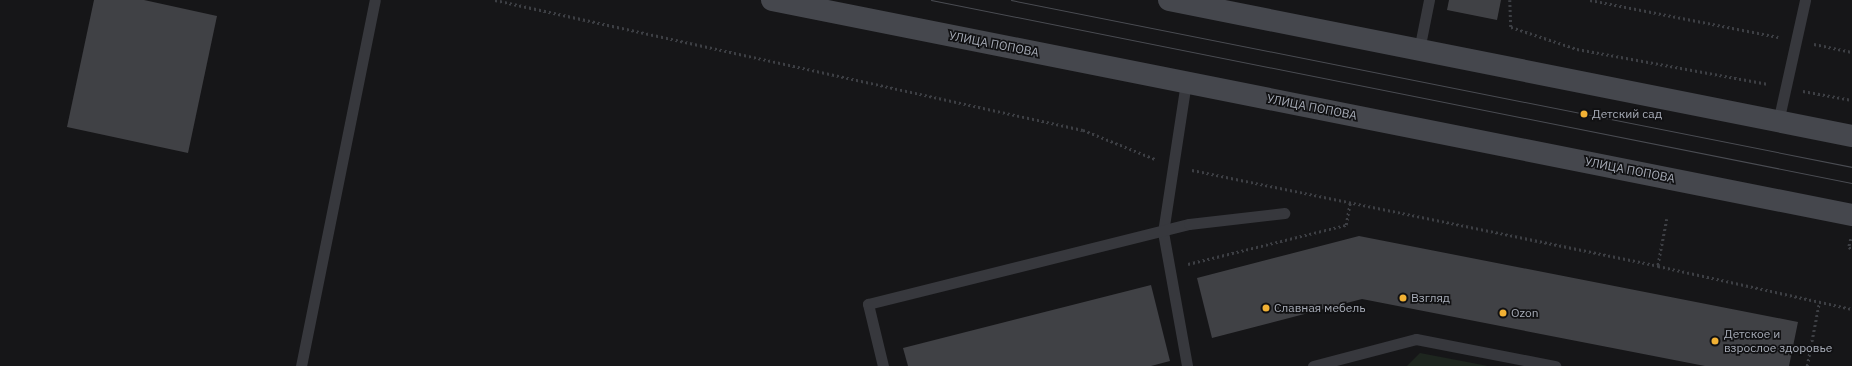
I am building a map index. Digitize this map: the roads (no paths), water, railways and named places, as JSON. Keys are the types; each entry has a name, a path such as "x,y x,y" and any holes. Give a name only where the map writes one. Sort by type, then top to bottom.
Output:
{"main road":[{"name":"УЛИЦА ПОПОВА","path":"772,0 1852,215"},
{"path":"1169,0 1852,136"}],"lane":[{"path":"301,366 375,0"},
{"path":"1419,50 1429,0"},
{"path":"1778,122 1804,0"},
{"path":"1186,82 1163,232 1188,366"},
{"path":"883,366 868,304 1163,232 1188,224 1284,213"},
{"path":"1314,366 1416,339 1555,366"}],"tram line":[{"path":"931,0 1852,183"},
{"path":"1011,0 1852,167"}],"place":[{"name":"Детский сад","path":"1584,114"},
{"name":"Взгляд","path":"1403,298"},
{"name":"Славная мебель","path":"1266,308"},
{"name":"Ozon","path":"1503,313"},
{"name":"Детское и взрослое здоровье","path":"1715,341"}]}
